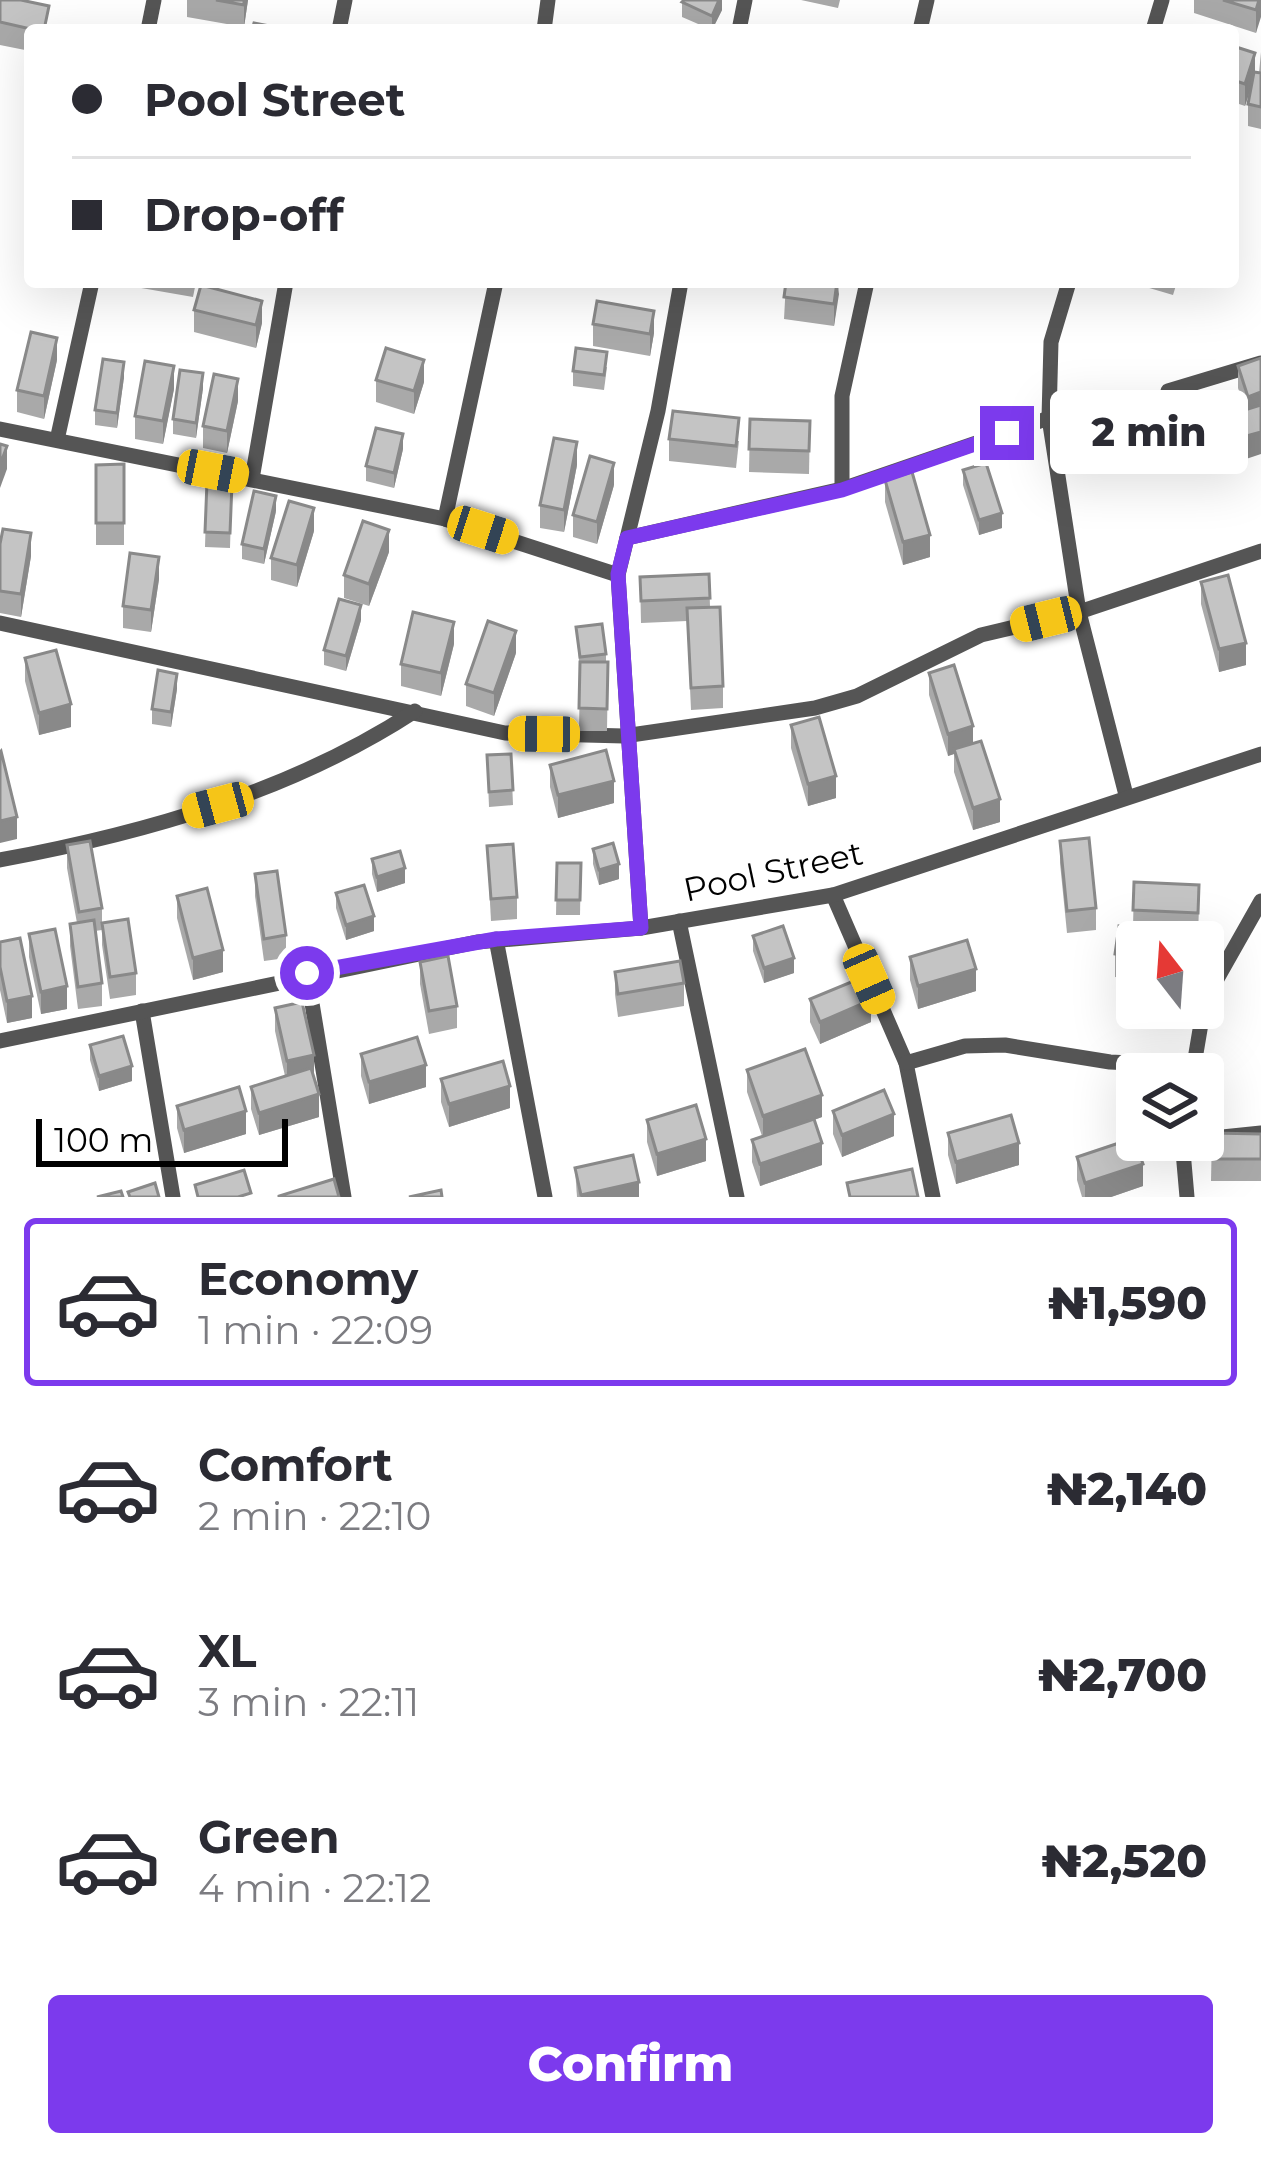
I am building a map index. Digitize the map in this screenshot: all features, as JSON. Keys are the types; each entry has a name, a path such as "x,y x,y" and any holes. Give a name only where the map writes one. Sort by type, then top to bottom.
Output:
{"street":[{"path":"57,440 91,288"},
{"path":"252,479 285,288"},
{"path":"445,518 495,288"},
{"path":"641,928 624,736 618,574 658,411 680,288"},
{"path":"842,490 842,396 866,288"},
{"path":"1067,288 1051,342 1048,418 1079,611 1126,795"},
{"path":"1168,391 1261,363"},
{"path":"627,538 842,490 1048,418"},
{"path":"0,429 445,518 618,574"},
{"path":"0,623 505,734 624,736 814,708 857,696 980,635 1079,611 1261,551"},
{"path":"0,860 218,805 291,779 368,742 415,711"},
{"name":"Pool Street","path":"0,1041 307,973 496,939 641,928 833,895 1261,754"},
{"path":"833,895 906,1064 933,1197"},
{"path":"1197,1053 1205,1000 1261,902"},
{"path":"680,922 737,1197"},
{"path":"496,939 545,1197"},
{"path":"307,973 344,1197"},
{"path":"142,1010 173,1197"},
{"path":"906,1064 965,1046 1005,1046 1116,1063"},
{"path":"1224,1137 1261,1133"},
{"path":"1184,1161 1187,1197"}],"building":[{"path":"0,0 49,6 45,24 24,27 0,22"},
{"path":"684,0 719,0 712,16"},
{"path":"1223,0 1259,0 1256,10"},
{"path":"1239,48 1255,53 1245,84 1239,82"},
{"path":"1254,72 1261,73 1261,107 1248,104"},
{"path":"200,288 262,301 256,325 194,310"},
{"path":"785,288 836,288 834,304 784,297"},
{"path":"597,301 654,311 650,334 593,324"},
{"path":"31,332 57,338 44,396 17,390"},
{"path":"386,348 424,360 414,391 376,380"},
{"path":"576,348 607,352 604,375 573,371"},
{"path":"1261,358 1261,392 1248,397 1238,366"},
{"path":"103,359 124,362 117,413 95,410"},
{"path":"145,361 174,366 163,421 135,416"},
{"path":"180,370 203,373 196,423 173,419"},
{"path":"214,374 238,379 227,431 203,426"},
{"path":"1261,405 1261,432 1243,437 1235,413"},
{"path":"673,411 739,418 736,446 669,439"},
{"path":"750,419 810,421 809,451 749,449"},
{"path":"376,428 403,434 394,473 366,466"},
{"path":"554,438 577,442 564,510 540,505"},
{"path":"590,456 614,463 597,522 573,515"},
{"path":"986,463 1002,513 979,520 963,470"},
{"path":"124,464 124,523 96,523 96,465"},
{"path":"912,472 930,535 903,542 885,480"},
{"path":"207,482 232,483 230,533 205,532"},
{"path":"254,491 276,496 264,549 242,544"},
{"path":"289,501 314,508 297,565 271,558"},
{"path":"363,521 389,530 369,584 344,575"},
{"path":"3,529 31,533 21,594 0,591"},
{"path":"130,553 159,557 151,610 123,606"},
{"path":"709,574 710,598 641,601 640,577"},
{"path":"1228,575 1246,643 1219,649 1201,582"},
{"path":"339,599 361,605 346,656 324,650"},
{"path":"720,607 723,686 691,688 687,608"},
{"path":"413,612 454,622 441,673 401,664"},
{"path":"488,621 516,631 494,693 466,684"},
{"path":"602,624 606,654 580,657 576,627"},
{"path":"56,650 71,704 39,713 25,658"},
{"path":"580,662 608,662 607,709 579,708"},
{"path":"954,665 973,726 948,734 929,673"},
{"path":"158,670 177,674 171,712 152,709"},
{"path":"819,717 836,776 808,784 791,725"},
{"path":"981,741 1000,799 973,808 954,749"},
{"path":"606,750 614,781 558,795 550,765"},
{"path":"0,752 17,817 0,821"},
{"path":"511,754 513,790 489,792 487,755"},
{"path":"1089,838 1096,908 1067,911 1060,841"},
{"path":"90,841 102,908 79,912 67,845"},
{"path":"613,843 619,864 599,870 593,849"},
{"path":"513,844 517,897 491,899 487,846"},
{"path":"400,851 405,868 377,877 372,859"},
{"path":"557,863 581,863 580,900 556,900"},
{"path":"277,871 286,935 264,939 255,874"},
{"path":"1134,882 1199,885 1198,913 1133,910"},
{"path":"364,885 374,916 346,925 336,893"},
{"path":"207,888 223,950 193,958 177,896"},
{"path":"128,919 136,973 110,977 102,923"},
{"path":"94,920 102,983 78,987 70,924"},
{"path":"783,926 794,958 764,968 753,936"},
{"path":"55,929 67,986 41,992 29,934"},
{"path":"20,938 32,996 7,1001 0,942"},
{"path":"967,940 976,969 918,986 910,957"},
{"path":"448,956 457,1006 429,1011 420,962"},
{"path":"680,961 684,983 618,994 615,972"},
{"path":"861,978 871,1000 820,1022 810,999"},
{"path":"302,1002 314,1055 287,1061 275,1008"},
{"path":"123,1036 132,1066 99,1076 90,1045"},
{"path":"417,1037 426,1065 369,1082 361,1054"},
{"path":"805,1049 822,1095 763,1116 747,1070"},
{"path":"503,1061 510,1086 449,1104 441,1079"},
{"path":"311,1068 319,1094 259,1113 251,1087"},
{"path":"239,1087 246,1111 184,1130 177,1106"},
{"path":"884,1090 894,1114 842,1135 833,1111"},
{"path":"696,1105 706,1139 657,1154 647,1120"},
{"path":"1011,1115 1019,1143 956,1162 948,1133"},
{"path":"814,1119 822,1143 760,1164 752,1140"},
{"path":"1224,1133 1261,1134 1261,1159 1224,1159"},
{"path":"1116,1144 1116,1161 1143,1164 1085,1183 1077,1157"},
{"path":"633,1155 639,1182 581,1195 575,1168"},
{"path":"912,1169 918,1197 850,1197 847,1183"},
{"path":"244,1170 251,1193 198,1197 195,1185"},
{"path":"334,1179 339,1197 279,1197 279,1196"},
{"path":"155,1183 159,1197 130,1197 128,1192"},
{"path":"441,1190 442,1197 409,1197"}],"route":[{"path":"307,973 496,939 641,928 624,736 618,574 627,538 842,490 1007,433"}]}
